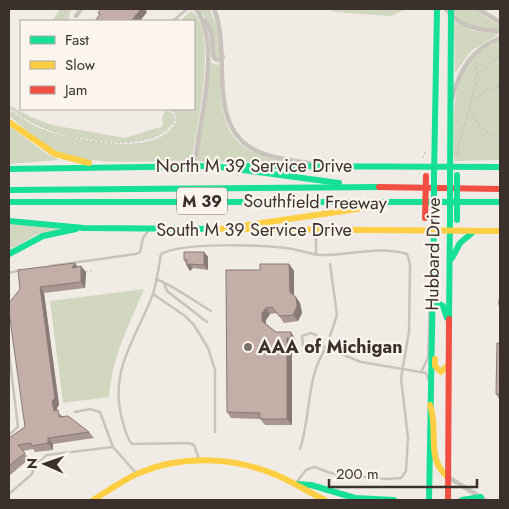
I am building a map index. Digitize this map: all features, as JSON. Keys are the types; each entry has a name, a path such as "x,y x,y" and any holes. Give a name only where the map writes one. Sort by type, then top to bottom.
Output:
{"main road":[{"name":"Hubbard Drive","path":"430,500 430,385 437,9"},
{"name":"Hubbard Drive","path":"448,500 450,230 454,220 454,175 450,166 451,12"},
{"path":"9,122 43,148 64,159 111,166"},
{"name":"North M 39 Service Drive","path":"9,169 111,166 183,168 319,165 500,167"},
{"path":"214,166 364,187"},
{"path":"416,166 422,169 426,176 425,223 418,230"},
{"path":"454,175 464,167"},
{"name":"Southfield Freeway","path":"9,190 364,187 500,189"},
{"name":"Southfield Freeway","path":"9,202 500,202"},
{"path":"221,229 316,213 394,203"},
{"path":"454,220 467,231"},
{"name":"South M 39 Service Drive","path":"9,221 84,228 149,230 500,231"},
{"path":"9,254 43,236 84,228"},
{"path":"450,262 458,244 465,236 478,230"},
{"path":"432,308 439,304 443,306 450,334"},
{"path":"432,319 435,327 435,366 441,372 450,363"},
{"path":"430,404 435,414 435,464 440,474 448,478"},
{"path":"93,500 137,474 165,464 199,461 221,461 250,466 296,484 311,485 342,498 394,500"},
{"path":"296,484 307,493 325,500"},
{"path":"462,500 483,499"},
{"path":"430,500 437,500"}],"street":[{"path":"76,16 79,9"},
{"path":"196,9 210,26 214,58 216,60 223,57"},
{"path":"214,9 221,29 224,104 229,123 240,138 252,148 265,154 319,165"},
{"path":"446,9 473,30 500,31"},
{"path":"478,9 500,22"},
{"path":"183,168 192,162 196,155 208,63 207,34 202,18"},
{"path":"450,107 461,70 471,56 480,48 500,38"},
{"path":"448,478 483,499"}],"lane":[{"path":"174,20 188,9"},
{"path":"49,266 136,254 140,252 143,238 149,230"},
{"path":"316,230 316,254"},
{"path":"199,461 194,445 189,443 132,444 128,440 118,407 119,374 124,357 152,294 161,254 169,250 199,247 288,248 305,254 398,251 407,254 410,264 409,332 401,384 408,428 406,471 401,478 386,479 334,474 314,467 306,470 296,484"},
{"path":"300,450 307,430 314,376 337,315 330,264"},
{"path":"9,273 20,270"},
{"path":"156,280 176,288 211,311"},
{"path":"164,283 167,291 206,322"},
{"path":"421,372 428,358 429,300 432,286"},
{"path":"152,294 185,316 194,325 208,348 215,370 215,432"},
{"path":"319,345 316,335 311,332 302,336 301,341 306,348 310,349 319,345 361,362 426,373 430,385"},
{"path":"9,353 18,426 9,435"},
{"path":"75,412 90,410 100,412 113,447 137,474"},
{"path":"9,494 32,474 35,464 47,455 113,447"}],"path":[{"path":"59,20 67,9"},
{"path":"475,83 484,69 500,55"},
{"path":"458,160 458,141 470,104 477,68 471,56"},
{"path":"500,77 500,94"},
{"path":"470,104 479,94 499,85"},
{"path":"470,104 474,119 482,130 500,138"},
{"path":"9,109 31,123 63,135 124,144 154,137 171,128 176,120 175,115 169,110"},
{"path":"423,158 424,153 426,153"},
{"path":"82,273 92,271"}],"green space":[{"path":"60,9 71,10 68,20 53,20"},
{"path":"198,9 209,9 214,20 219,38 219,57 215,57 208,22"},
{"path":"330,9 406,9 391,16 334,12"},
{"path":"453,9 474,9 500,25 500,29 481,28 465,23 453,15"},
{"path":"191,11 199,20 204,36 205,56 202,101 193,154 187,162 120,162 71,156 56,151 32,135 9,116 9,110 42,129 73,138 114,144 152,140 166,133 176,122 176,114 171,110 195,110 195,20 181,20"},
{"path":"454,22 472,31 497,33 497,35 471,51 455,73"},
{"path":"500,40 500,160 454,161 455,107 462,75 470,62 483,50"},
{"path":"211,63 220,65 220,91 224,116 228,128 235,138 244,147 256,153 286,160 263,163 194,161"},
{"path":"9,105 31,117 52,125 125,138 163,126 162,117 166,110 173,114 175,120 165,131 150,138 133,142 114,142 76,137 46,129 13,111 9,108"},
{"path":"9,126 47,154 59,160 9,164"},
{"path":"9,224 73,228 36,235 9,250"},
{"path":"144,289 117,355 109,397 63,403 50,301"}],"building":[{"path":"101,9 141,9 132,20 96,20 100,14 98,13"},
{"path":"184,252 204,252 204,265 189,264 187,266 187,260 184,260"},
{"path":"75,263 72,268 81,266 81,282 40,287 55,398 52,401 54,411 58,410 59,417 68,416 89,432 48,438 48,443 31,446 31,443 18,445 25,453 9,466 9,438 25,427 9,312 9,303 20,289 18,270"},
{"name":"AAA of Michigan","path":"260,264 289,264 290,292 296,297 297,306 293,315 279,316 272,307 266,308 262,313 262,321 276,332 291,332 291,338 287,338 287,419 260,419 260,413 227,412 226,270 260,270"},
{"path":"497,343 500,343 500,394 496,394"}],"traffic: fast":[{"path":"434,176 437,9"},
{"path":"450,176 451,9"},
{"path":"9,169 214,166"},
{"path":"214,166 339,183"},
{"path":"242,166 500,167"},
{"path":"457,175 457,220"},
{"path":"434,176 434,219"},
{"path":"450,176 450,220"},
{"path":"9,190 379,187"},
{"path":"9,202 500,202"},
{"path":"429,500 434,219"},
{"path":"449,319 450,220"},
{"path":"9,221 84,228 221,229"},
{"path":"9,254 43,236 76,229"},
{"path":"452,258 460,243 473,232"},
{"path":"432,308 439,304 443,306 447,318"},
{"path":"297,484 311,485 355,498 394,500"},
{"path":"462,500 481,497"}],"traffic: slow":[{"path":"9,122 55,154 89,163"},
{"path":"221,229 364,208"},
{"path":"240,229 500,231"},
{"path":"435,359 435,366 441,372 449,364"},
{"path":"430,405 437,462 441,470 448,477"},
{"path":"93,500 121,482 156,467 174,463 210,460 247,465 264,470 325,500"}],"traffic: jam":[{"path":"425,218 426,176"},
{"path":"379,187 500,189"},
{"path":"448,500 449,319"}],"place":[{"name":"AAA of Michigan","path":"248,347"}]}
